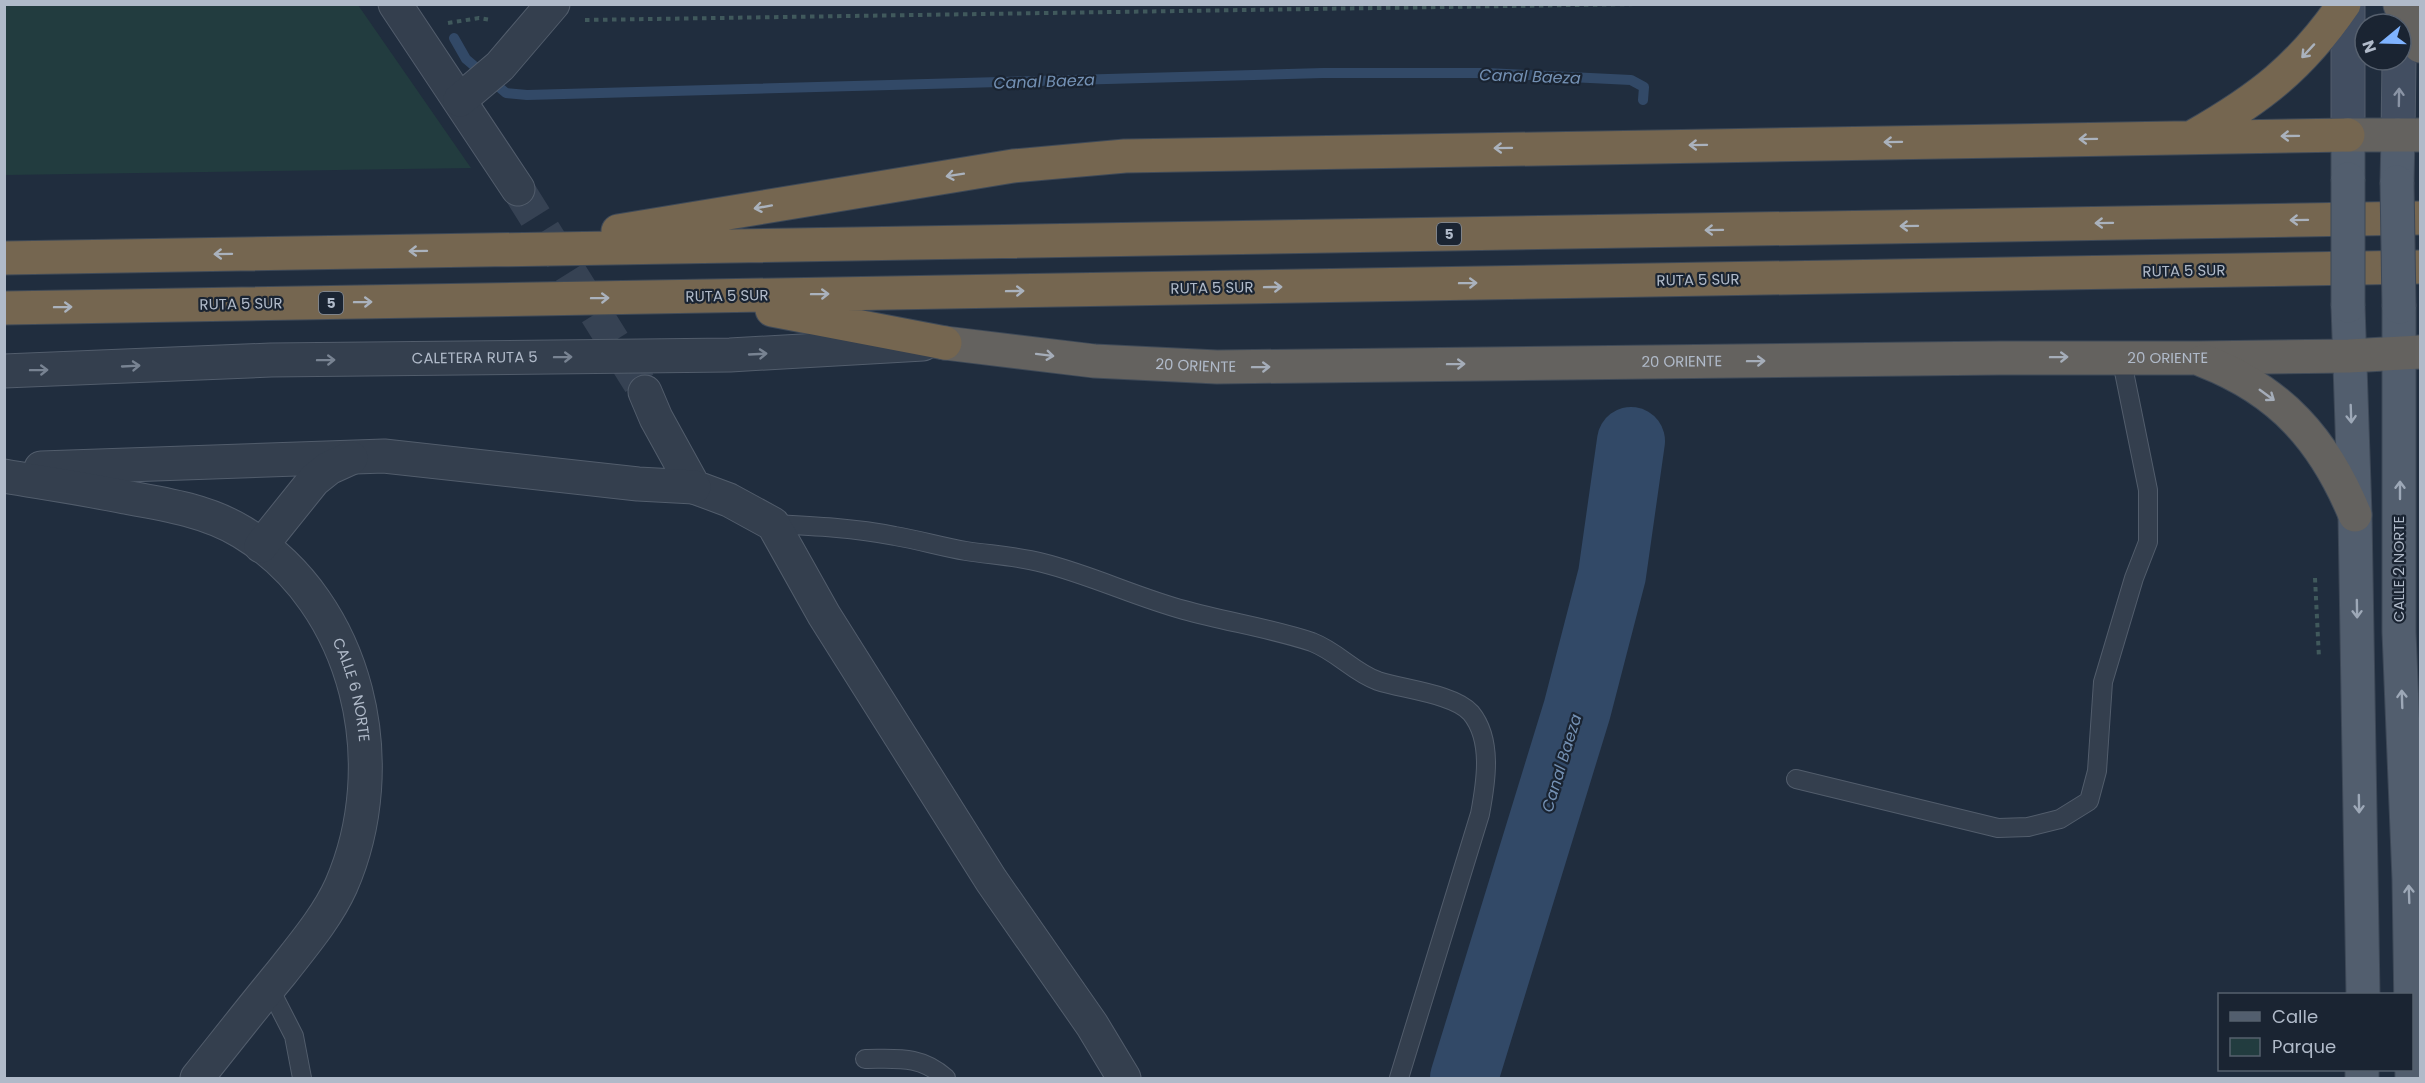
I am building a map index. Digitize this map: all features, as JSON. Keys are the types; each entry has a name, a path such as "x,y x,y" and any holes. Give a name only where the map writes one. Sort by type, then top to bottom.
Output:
{"highway":[{"path":"2192,138 2261,95 2292,69 2322,36 2346,4"},
{"path":"2400,5 2412,34 2421,46"},
{"path":"477,250 696,219 1003,168 1125,156 2409,135"},
{"name":"5","path":"4,258 2421,218"},
{"name":"RUTA 5 SUR","path":"4,308 2421,267"},
{"path":"657,297 785,312 945,343"},
{"name":"20 ORIENTE","path":"945,343 1094,361 1217,367 2197,358 2349,356 2410,352"},
{"path":"2197,358 2252,383 2298,421 2322,449 2341,481 2355,515"}],"main road":[{"path":"2346,4 2348,306 2355,515 2363,993"},
{"name":"CALLE 2 NORTE","path":"2401,72 2409,135 2397,182 2399,307 2410,352 2399,632 2409,879 2411,993"}],"street":[{"path":"403,16 467,94 518,189"},
{"path":"467,94 500,66 543,16"},
{"name":"CALETERA RUTA 5","path":"4,370 271,360 730,355 945,343"},
{"path":"645,392 656,418 694,487"},
{"path":"4,469 384,456 638,484 694,487 729,500 773,524 824,615 991,880 1092,1025 1124,1078"},
{"path":"261,546 314,480 328,468 353,457"},
{"name":"CALLE 6 NORTE","path":"4,476 156,502 202,514 241,531 278,559 308,591 331,627 352,674 364,725 366,783 358,837 340,888 312,934 197,1078"}],"lane":[{"path":"1796,780 1998,828 2028,827 2060,819 2089,801 2097,771 2103,682 2134,578 2148,542 2148,490 2121,357"},
{"path":"773,524 822,526 894,536 967,551 1041,562 1091,577 1138,596 1183,610 1228,622 1274,630 1312,642 1330,649 1361,674 1399,687 1434,694 1469,711 1480,726 1487,779 1480,814 1400,1078"},
{"path":"269,987 294,1036 302,1078"},
{"path":"865,1059 909,1059 925,1063 946,1078"}],"path":[{"path":"403,16 478,18 543,16 580,20 1640,4"}],"green space":[{"path":"4,5 358,5 471,168 5,175"}],"waterway":[{"name":"Canal Baeza","path":"454,38 466,59 506,93 527,95 1323,73 1487,73 1631,80 1644,87 1643,100"},
{"name":"Canal Baeza","path":"1464,1078 1577,710 1612,575 1631,441"}],"tunnel":[{"path":"518,189 645,392"}]}
